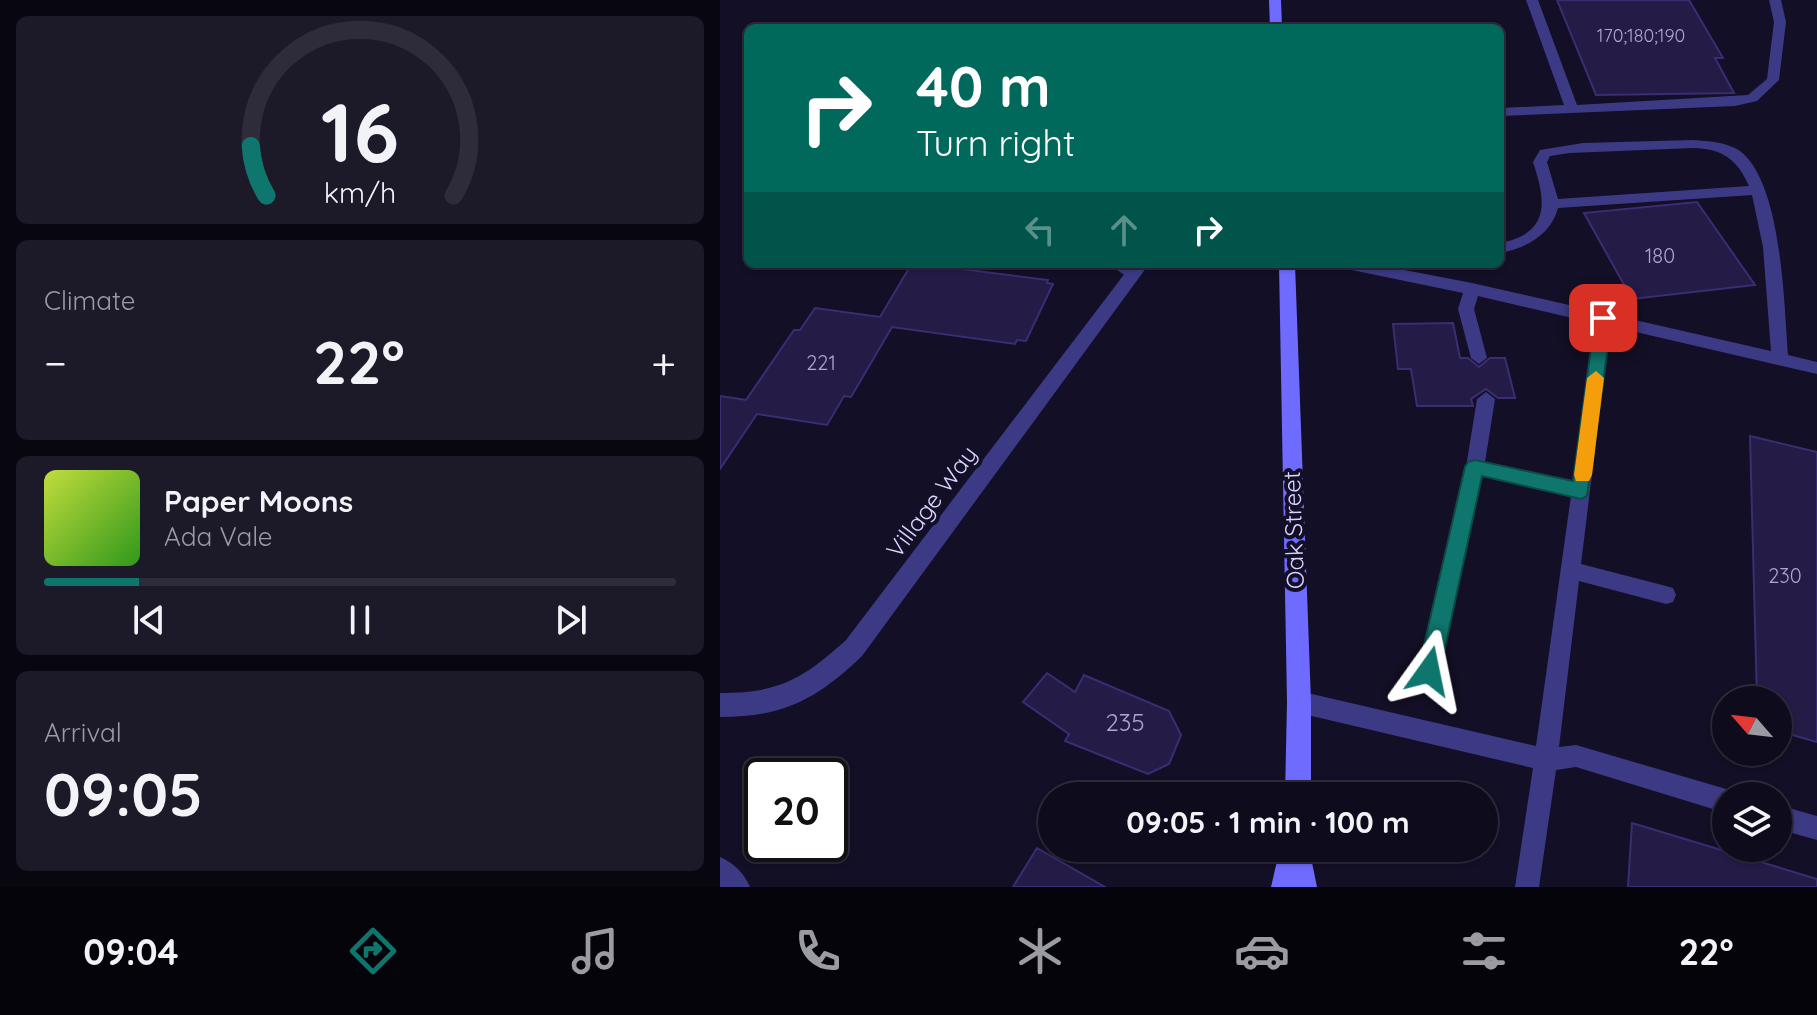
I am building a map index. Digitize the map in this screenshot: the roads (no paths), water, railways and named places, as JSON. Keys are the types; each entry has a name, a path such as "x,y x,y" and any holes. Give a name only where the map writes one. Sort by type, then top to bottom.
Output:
{"main road":[{"path":"1275,0 1276,24"},
{"name":"Oak Street","path":"1287,268 1299,702 1298,782"},
{"path":"1285,887 1291,862"},
{"path":"1297,862 1303,887"}],"street":[{"name":"Village Way","path":"720,705 755,706 790,698 824,677 854,648 1130,268"},
{"path":"720,871 736,887"}],"lane":[{"path":"1532,0 1572,110"},
{"path":"1504,112 1735,102 1752,98 1773,80 1780,22 1775,0"},
{"path":"1504,247 1525,239 1542,226 1552,204 1540,162 1545,153 1555,150 1709,145 1740,157 1750,167 1759,190 1771,254 1780,358"},
{"path":"1552,204 1759,190"},
{"path":"1367,268 1817,368"},
{"path":"1472,289 1466,309 1479,358"},
{"path":"1527,887 1603,318"},
{"path":"1429,671 1475,467 1486,399"},
{"path":"1475,467 1581,491"},
{"path":"1571,570 1666,595"},
{"path":"1299,702 1546,760 1576,756 1712,797"},
{"path":"1792,821 1817,828"}]}
